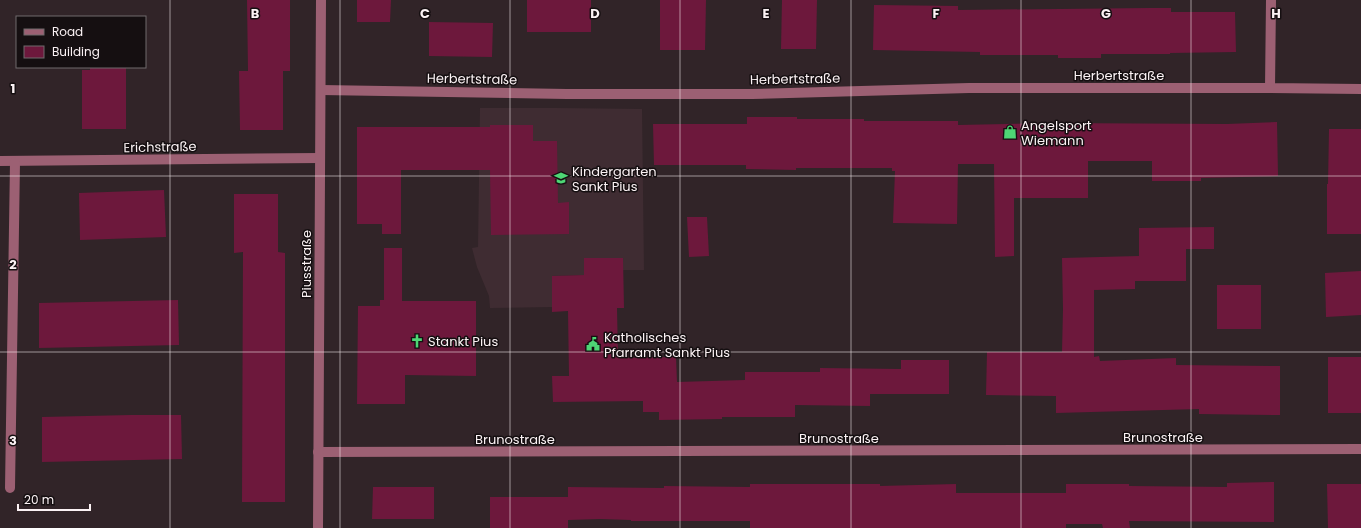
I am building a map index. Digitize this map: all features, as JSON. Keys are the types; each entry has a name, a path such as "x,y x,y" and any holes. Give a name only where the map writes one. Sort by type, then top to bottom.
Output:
{"street":[{"name":"Piusstraße","path":"318,528 321,0"},
{"path":"1270,88 1271,0"},
{"name":"Herbertstraße","path":"321,90 567,94 752,94 969,88 1361,89"},
{"name":"Erichstraße","path":"0,161 320,158"},
{"path":"10,488 15,162"},
{"name":"Brunostraße","path":"318,452 1361,449"}],"shaded area":[{"name":"Kindergarten Sankt Pius","path":"480,108 642,109 644,270 616,270 616,258 584,258 584,275 552,276 552,307 490,308 489,296 477,267 472,248 478,247"}],"building":[{"path":"247,0 290,0 290,71 283,71 283,130 240,130 239,71 248,71"},
{"path":"357,0 391,0 390,22 357,22"},
{"path":"527,0 591,0 591,32 527,32"},
{"path":"660,0 706,0 705,50 660,50"},
{"path":"782,0 817,0 816,49 781,49"},
{"path":"874,5 958,6 958,10 1171,8 1171,12 1235,12 1236,52 1101,54 1101,58 1058,58 1058,55 980,55 980,52 873,50"},
{"path":"429,22 493,23 492,57 429,56"},
{"path":"90,68 126,68 126,129 82,129 82,70 90,70"},
{"path":"747,117 864,119 864,121 958,121 958,125 1050,123 1227,124 1277,122 1278,176 1201,178 1201,181 1152,181 1152,161 1088,161 1088,198 1014,198 1014,256 995,257 994,164 958,164 957,224 893,223 895,171 892,171 892,168 796,168 796,170 746,169 746,165 654,165 653,124 747,124"},
{"path":"490,125 533,125 533,141 557,141 558,203 569,202 569,234 491,235 490,170 401,170 401,234 382,234 382,224 357,224 357,127 490,127"},
{"path":"1329,129 1361,129 1361,234 1327,234"},
{"path":"164,190 166,237 80,240 79,193"},
{"path":"234,194 278,194 278,252 285,253 285,502 242,502 243,252 234,253"},
{"path":"687,217 707,217 709,256 689,257"},
{"path":"1214,227 1214,249 1186,249 1186,281 1135,281 1135,289 1094,290 1094,357 1099,356 1100,361 1176,358 1176,365 1280,366 1280,415 1199,414 1199,409 1056,413 1056,396 986,395 987,352 1062,352 1062,258 1139,256 1139,228"},
{"name":"Stankt Pius","path":"384,248 402,248 402,301 476,301 476,376 405,375 405,404 357,404 358,306 380,306 380,300 384,300"},
{"path":"584,258 623,258 624,308 617,308 618,358 676,357 677,382 745,380 745,372 820,372 820,368 901,369 901,360 949,360 949,394 870,394 870,406 795,405 795,417 722,417 722,419 659,420 659,412 643,412 643,401 553,402 552,376 569,376 568,311 552,312 552,276 584,275"},
{"path":"1361,271 1361,315 1326,317 1325,273"},
{"path":"1217,285 1261,285 1261,329 1217,329"},
{"path":"178,300 179,345 39,348 39,303"},
{"path":"1328,357 1361,357 1361,413 1328,413"},
{"path":"181,415 182,459 42,462 42,417"},
{"path":"1274,482 1274,522 1129,521 1130,528 1103,528 1102,524 1066,524 1066,528 750,528 750,521 631,521 600,519 568,520 568,528 490,528 490,497 568,497 568,487 664,488 664,486 750,487 750,484 880,484 880,486 956,484 956,493 1066,493 1066,484 1227,487 1227,483"},
{"path":"1327,484 1361,484 1361,528 1328,528"},
{"path":"373,487 434,487 434,519 372,519"}],"place":[{"name":"Angelsport Wiemann","path":"1010,132"},
{"name":"Kindergarten Sankt Pius","path":"561,178"},
{"name":"Stankt Pius","path":"417,341"},
{"name":"Katholisches Pfarramt Sankt Pius","path":"593,344"}]}
